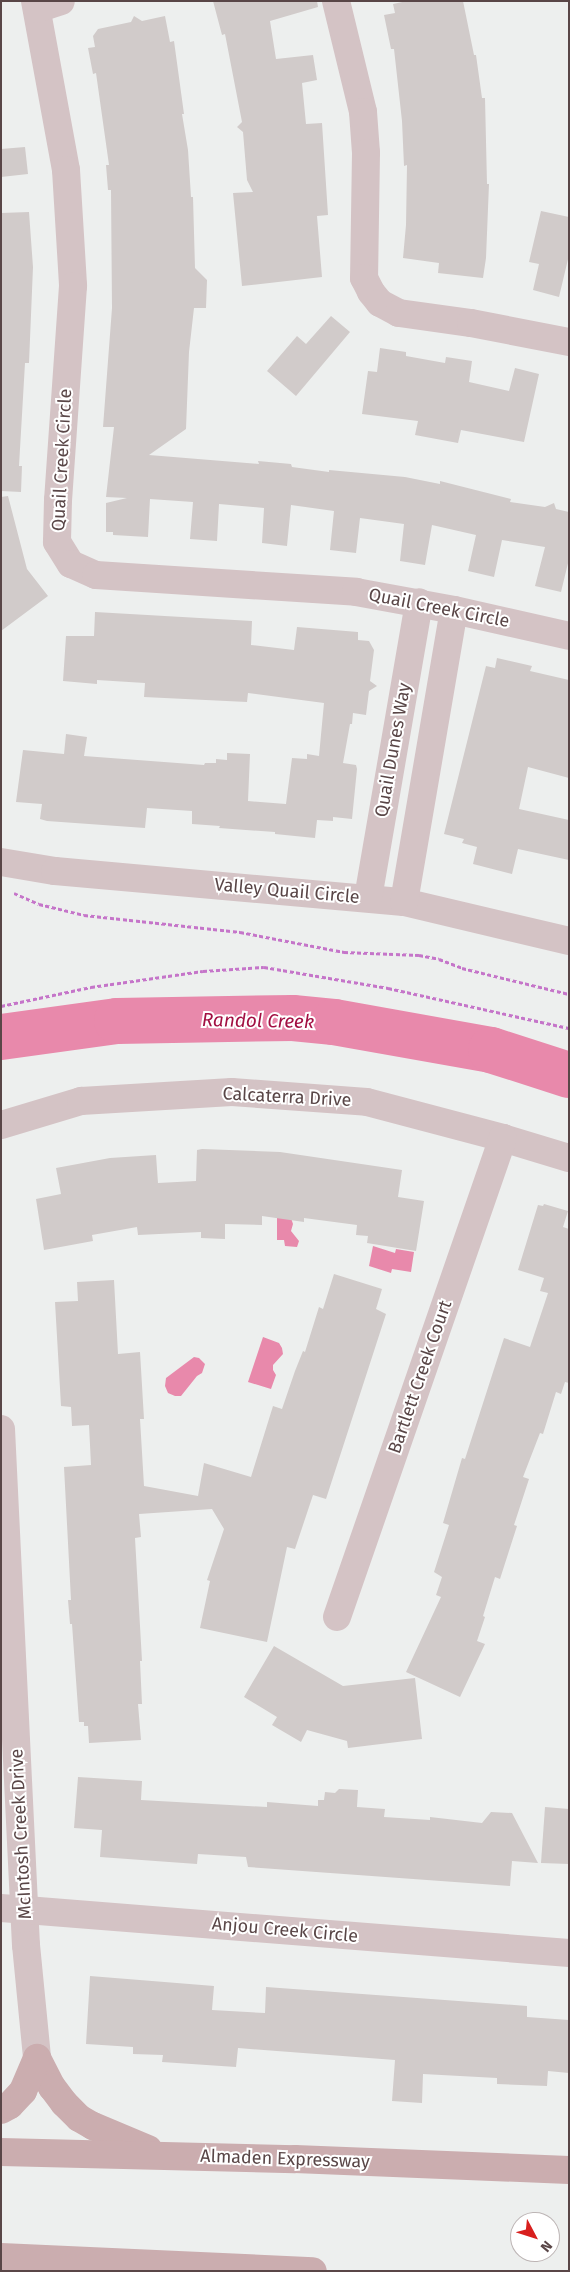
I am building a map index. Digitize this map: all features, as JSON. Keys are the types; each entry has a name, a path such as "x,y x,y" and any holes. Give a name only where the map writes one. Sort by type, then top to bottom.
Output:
{"main road":[{"path":"1,2110 10,2105 22,2091 37,2058"},
{"path":"37,2058 52,2087 64,2104 79,2118 93,2126 163,2156"},
{"name":"Almaden Expressway","path":"1,2152 569,2170"},
{"path":"1,2257 314,2271"}],"street":[{"path":"336,1 363,112 366,153 364,278 371,292 380,303 399,312 471,322 569,342"},
{"name":"Quail Creek Circle","path":"44,4 66,170 73,286 57,542 71,564 96,575 356,592 419,602 569,636"},
{"name":"Quail Dunes Way","path":"368,898 419,602"},
{"name":"Quail Dunes Way","path":"404,902 454,610"},
{"name":"Valley Quail Circle","path":"1,862 55,871 404,902 569,941"},
{"name":"Calcaterra Drive","path":"1,1125 82,1101 232,1092 367,1102 503,1138 569,1158"},
{"name":"Bartlett Creek Court","path":"337,1617 503,1138"},
{"name":"McIntosh Creek Drive","path":"1,1429 13,1908 37,2058"},
{"name":"Anjou Creek Circle","path":"13,1908 569,1954"}],"path":[{"path":"8,892 40,904 84,916 240,932 344,952 419,955 439,959 462,968 569,994"},
{"path":"1,1006 91,987 203,971 264,968 388,988 569,1028"}],"shaded area":[{"path":"277,1217 291,1218 293,1224 291,1231 299,1241 297,1247 285,1246 284,1240 277,1240"},
{"path":"373,1246 395,1253 396,1249 414,1252 411,1272 392,1269 391,1273 369,1266"},
{"path":"263,1337 279,1343 283,1354 273,1365 276,1375 271,1389 248,1382"},
{"path":"194,1357 199,1358 205,1364 202,1373 197,1376 181,1396 168,1393 165,1386 166,1378"}],"building":[{"path":"213,1 317,1 318,7 270,21 276,59 313,55 317,80 302,83 306,124 322,123 328,215 317,216 322,277 242,286 233,193 253,192 247,180 243,132 237,127 242,122 225,34 222,35"},
{"path":"407,1 463,1 474,55 476,55 482,98 485,98 487,184 489,184 486,258 483,278 438,273 439,263 403,258 406,225 407,165 404,166 402,121 394,49 391,49 384,15 395,13 393,4"},
{"path":"134,16 142,21 165,16 170,42 174,41 188,150 191,197 193,197 195,268 207,280 206,308 194,308 189,352 186,429 149,455 259,464 258,461 291,464 292,467 329,472 329,470 405,477 440,484 440,481 511,499 510,502 545,507 554,503 556,509 569,512 569,559 561,592 535,586 545,547 502,540 494,577 468,571 476,535 432,525 425,565 400,561 404,524 360,518 356,553 330,550 334,511 291,505 287,546 262,543 264,508 219,504 217,541 190,539 193,502 150,499 148,537 113,535 113,532 106,532 106,503 127,498 106,497 114,427 103,427 112,308 111,190 108,190 106,165 109,165 96,73 93,74 88,48 95,47 93,36 98,29 131,22"},
{"path":"25,147 28,174 1,177 1,149"},
{"path":"541,211 569,217 569,255 559,297 533,290 539,264 529,262"},
{"path":"29,212 33,267 29,363 25,363 19,466 22,466 21,492 1,491 1,213"},
{"path":"331,316 350,332 296,396 267,371 297,336 306,344"},
{"path":"380,348 406,352 406,356 445,363 446,357 472,361 469,382 509,391 515,368 539,374 524,442 461,430 458,443 415,435 418,421 362,414 368,371 377,372"},
{"path":"8,496 27,569 48,596 1,631 1,497"},
{"path":"95,612 252,621 251,645 294,650 297,627 358,632 358,640 369,641 374,650 370,681 377,686 369,691 366,715 353,713 352,724 350,724 343,763 356,765 357,769 352,819 333,817 333,821 317,820 315,838 192,824 192,811 147,808 145,828 47,821 40,819 42,804 16,802 23,750 64,754 66,734 87,737 84,756 204,765 205,763 216,763 216,759 227,760 227,753 250,754 248,801 286,804 292,758 307,759 307,754 319,756 324,703 248,693 247,702 144,697 145,683 97,680 97,684 63,681 66,636 94,636"},
{"path":"497,658 532,666 530,671 569,680 569,778 528,767 519,809 569,820 569,860 518,849 512,874 473,864 477,847 462,843 464,839 444,834 486,666 495,668"},
{"path":"197,1150 280,1152 402,1170 398,1197 424,1201 416,1251 367,1243 368,1236 356,1235 357,1225 304,1218 304,1222 262,1216 262,1225 225,1224 225,1239 201,1238 201,1232 138,1235 137,1227 92,1235 93,1241 44,1250 36,1199 61,1194 56,1168 110,1158 156,1155 158,1183 196,1181"},
{"path":"544,1204 568,1211 563,1227 569,1229 569,1383 565,1382 561,1394 556,1392 543,1434 540,1433 523,1477 529,1479 514,1525 517,1526 500,1579 495,1577 477,1641 485,1644 460,1697 406,1672 441,1597 436,1595 442,1577 434,1572 449,1525 443,1523 462,1458 465,1459 504,1338 530,1347 548,1293 540,1291 544,1278 518,1270 538,1205 543,1206"},
{"path":"334,1274 382,1289 376,1309 386,1314 326,1499 313,1495 295,1549 287,1547 267,1642 200,1628 210,1581 207,1580 224,1529 212,1509 139,1514 141,1537 135,1538 142,1661 140,1661 142,1704 138,1704 141,1740 89,1743 88,1726 84,1726 84,1722 79,1722 72,1624 70,1624 68,1600 71,1600 64,1467 91,1465 89,1425 72,1426 71,1407 61,1406 55,1302 78,1301 77,1282 114,1280 118,1354 140,1352 144,1419 140,1419 144,1486 198,1496 204,1463 251,1477 273,1406 282,1409 303,1351 305,1352 319,1307 323,1309"},
{"path":"274,1646 343,1686 415,1678 422,1739 348,1748 347,1741 307,1730 301,1742 272,1725 277,1717 244,1697"},
{"path":"78,1777 142,1781 141,1800 267,1807 267,1802 318,1806 318,1800 324,1800 325,1792 335,1793 339,1789 358,1790 357,1807 385,1809 384,1817 430,1820 430,1817 482,1823 491,1812 512,1813 538,1863 512,1861 510,1886 248,1867 246,1857 198,1854 197,1864 100,1857 102,1830 74,1828"},
{"path":"545,1807 569,1809 569,1864 541,1863"},
{"path":"90,1976 214,1986 212,2010 265,2013 266,1987 527,2006 527,2017 569,2020 569,2073 548,2071 547,2086 497,2084 497,2078 423,2074 422,2103 392,2101 395,2060 238,2048 236,2067 162,2062 163,2055 133,2054 133,2047 86,2044"}],"waterway":[{"name":"Randol Creek","path":"1,1037 117,1021 293,1018 334,1022 491,1050 569,1075"}]}
